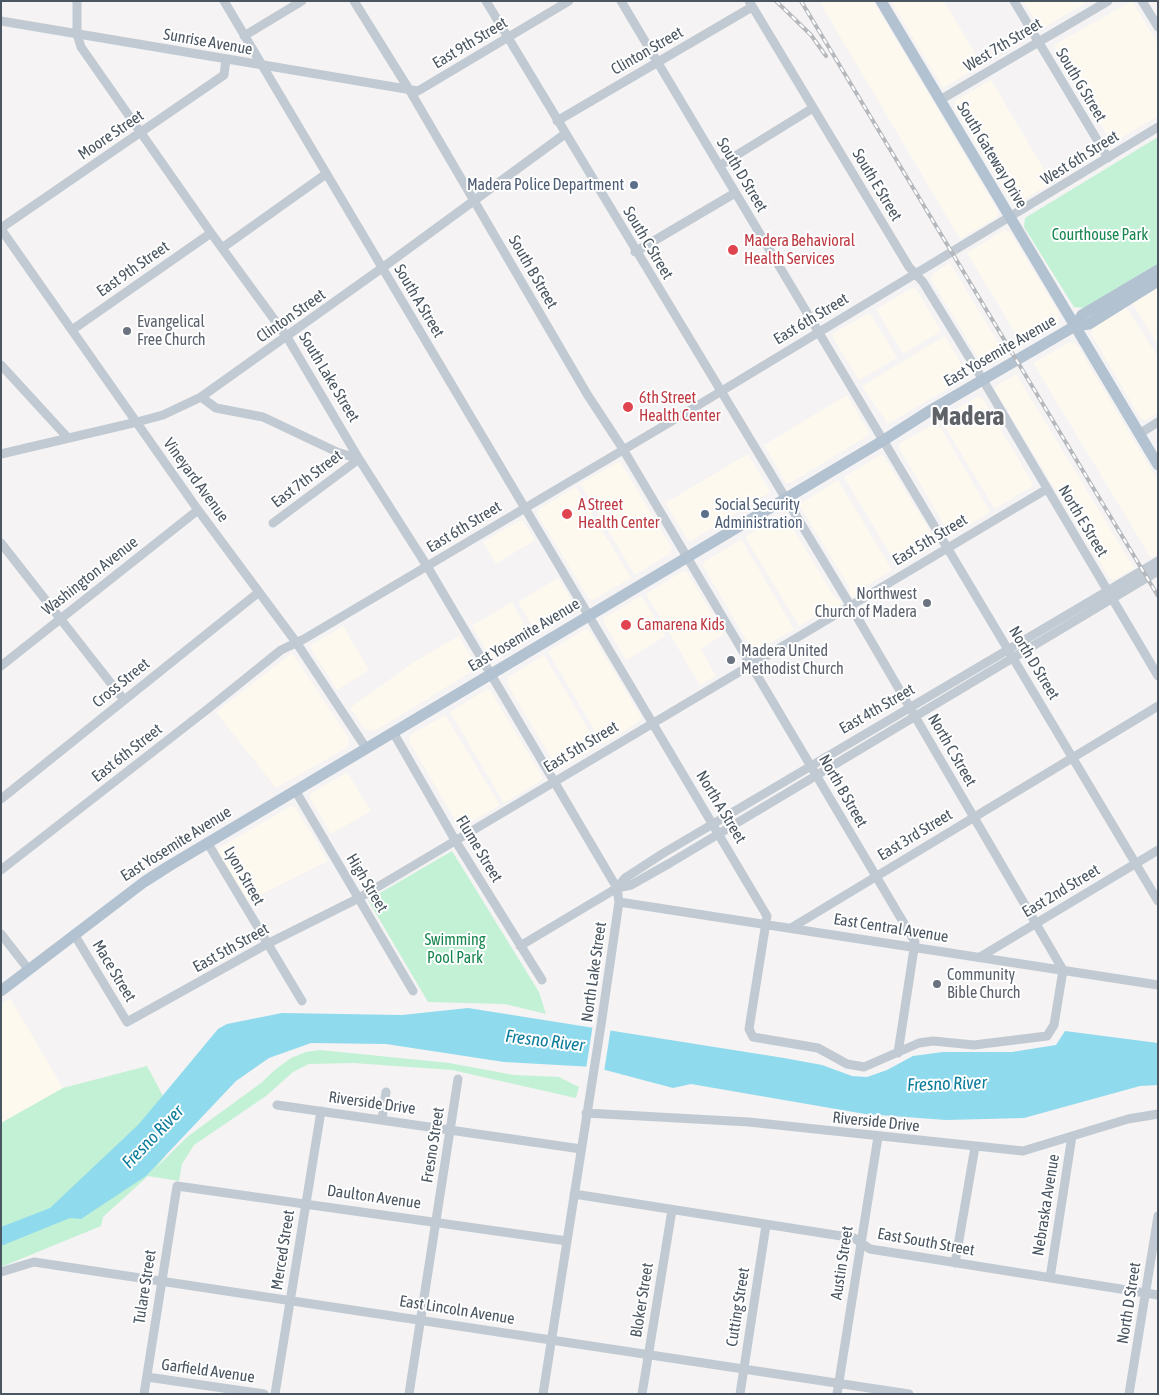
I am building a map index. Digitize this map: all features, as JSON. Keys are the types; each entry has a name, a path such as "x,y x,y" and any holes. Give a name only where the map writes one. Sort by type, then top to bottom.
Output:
{"main road":[{"name":"South Gateway Drive","path":"881,1 1158,465"},
{"path":"1075,326 1082,315 1158,270"},
{"path":"1075,326 1089,324 1158,281"},
{"name":"East Yosemite Avenue","path":"1,991 144,882 207,842 1075,326"}],"street":[{"name":"South Lake Street","path":"77,1 76,34 81,47 211,233 287,336 492,674"},
{"name":"South A Street","path":"224,1 524,508 590,615"},
{"path":"244,36 302,1"},
{"name":"South B Street","path":"354,1 410,91 587,394 623,449 687,557"},
{"name":"South C Street","path":"486,1 635,252 785,498"},
{"name":"East 9th Street","path":"410,91 418,91 569,1"},
{"name":"South D Street","path":"621,1 884,440"},
{"name":"South G Street","path":"1014,1 1108,158"},
{"name":"West 7th Street","path":"940,100 1108,1"},
{"path":"1142,1 1158,27"},
{"name":"Clinton Street","path":"557,121 658,62 751,4"},
{"name":"South E Street","path":"751,4 909,267 923,282 983,380"},
{"name":"Sunrise Avenue","path":"1,21 410,91"},
{"name":"Moore Street","path":"1,228 224,76 226,59"},
{"path":"719,166 813,108"},
{"name":"West 6th Street","path":"966,244 1158,127"},
{"name":"Clinton Street","path":"1,454 163,415 201,397 474,202 565,134"},
{"path":"222,248 326,174"},
{"path":"635,252 735,193"},
{"name":"Vineyard Avenue","path":"1,228 198,510 296,642 366,748"},
{"name":"East 9th Street","path":"72,330 211,233"},
{"name":"East 6th Street","path":"1,870 209,708 280,650 427,566 966,244"},
{"path":"1,365 68,438"},
{"name":"North E Street","path":"983,380 1158,676"},
{"path":"201,397 216,408 263,417 337,452 360,459"},
{"path":"1139,434 1158,422"},
{"name":"North D Street","path":"884,440 1158,901"},
{"name":"East 7th Street","path":"273,523 360,459"},
{"name":"East 5th Street","path":"127,1022 267,944 359,898 652,722 1047,489"},
{"name":"North C Street","path":"785,498 850,605 1063,970"},
{"name":"Washington Avenue","path":"1,666 198,510"},
{"path":"1,542 124,700"},
{"name":"North B Street","path":"687,557 915,942 915,947"},
{"name":"East 4th Street","path":"1110,595 1158,561"},
{"name":"East 4th Street","path":"617,888 625,878 811,765 912,711 1110,595 1158,571"},
{"name":"Cross Street","path":"1,799 260,592"},
{"name":"North A Street","path":"590,615 767,916 748,1029 753,1037 818,1048 847,1064 856,1066 875,1064 898,1053"},
{"name":"North Lake Street","path":"492,674 617,888 619,902 602,1025 586,1113 543,1394"},
{"name":"East 3rd Street","path":"791,928 1158,706"},
{"name":"East 4th Street","path":"520,946 617,888 631,885 816,775 912,711"},
{"name":"Flume Street","path":"394,732 455,840 542,980"},
{"name":"High Street","path":"295,790 413,991"},
{"name":"Lyon Street","path":"207,842 302,1001"},
{"name":"East 2nd Street","path":"980,957 1158,850"},
{"name":"East Central Avenue","path":"619,902 1158,985"},
{"path":"1,934 29,970"},
{"name":"Mace Street","path":"74,934 127,1022"},
{"path":"898,1053 915,947"},
{"path":"898,1053 919,1043 933,1041 974,1045 1037,1039 1047,1036 1054,1025 1063,970"},
{"name":"Fresno Street","path":"409,1394 458,1079"},
{"path":"382,1119 386,1092"},
{"name":"Riverside Drive","path":"277,1105 581,1149"},
{"name":"Merced Street","path":"275,1394 321,1111"},
{"name":"Riverside Drive","path":"586,1113 749,1122 1022,1151 1128,1119 1158,1114"},
{"name":"Nebraska Avenue","path":"1050,1278 1072,1136"},
{"name":"Austin Street","path":"837,1394 878,1137"},
{"path":"955,1263 975,1147"},
{"name":"Daulton Avenue","path":"177,1186 305,1202 567,1241"},
{"name":"Tulare Street","path":"144,1394 177,1186"},
{"name":"East South Street","path":"574,1194 854,1238 870,1249 1158,1295"},
{"name":"Bloker Street","path":"642,1394 672,1210"},
{"name":"North D Street","path":"1129,1394 1158,1216"},
{"name":"Cutting Street","path":"740,1394 766,1225"},
{"name":"East Lincoln Avenue","path":"1,1272 34,1262 909,1394"},
{"name":"Garfield Avenue","path":"147,1377 264,1394"}],"shaded area":[{"path":"819,1 873,1 998,211 997,217 960,239"},
{"path":"891,1 944,1 982,65 943,88"},
{"path":"1023,1 1089,1 1041,29"},
{"path":"1132,1 1158,43 1158,116 1112,143 1054,45"},
{"path":"991,80 1052,183 1018,203 1011,202 954,107 955,101"},
{"path":"1004,230 1010,232 1059,313 1059,320 1055,325 1022,344 967,253"},
{"path":"950,263 1005,354 986,365 981,363 931,279 932,274"},
{"path":"912,288 916,289 941,331 903,354 876,309"},
{"path":"1158,288 1158,345 1132,303"},
{"path":"1126,307 1158,357 1158,412 1146,420 1141,419 1091,334 1093,327"},
{"path":"870,313 897,358 859,380 833,338 833,333"},
{"path":"945,336 967,373 967,377 888,424 862,386"},
{"path":"1072,342 1077,345 1158,481 1158,554 1151,558 1033,363"},
{"path":"1016,374 1134,568 1114,580 1110,579 995,390 996,386"},
{"path":"847,395 869,435 790,483 786,483 764,445"},
{"path":"977,397 982,398 1032,482 1032,486 995,509 940,419"},
{"path":"937,422 990,512 954,534 949,533 899,448 899,444"},
{"path":"748,454 770,491 769,493 691,541 687,539 665,503"},
{"path":"883,455 936,541 935,545 898,567 844,477"},
{"path":"618,462 621,463 672,548 671,553 635,575 580,484"},
{"path":"838,480 892,570 859,590 854,597 850,596 849,587 800,506 801,503"},
{"path":"576,487 631,578 593,600 589,599 537,514 539,509"},
{"path":"782,514 785,515 833,595 841,601 840,605 835,608 830,607 799,626 745,537"},
{"path":"519,521 523,521 535,540 496,564 483,542"},
{"path":"741,539 794,629 757,651 752,650 703,566 704,562"},
{"path":"683,571 687,572 724,634 701,649 716,676 700,685 646,594"},
{"path":"558,578 576,608 575,611 537,634 518,602"},
{"path":"641,596 666,636 626,660 604,623 604,618"},
{"path":"512,602 532,638 494,658 490,656 472,626"},
{"path":"343,626 369,670 337,690 311,649 311,645"},
{"path":"585,629 589,630 641,717 640,721 603,744 548,652"},
{"path":"459,636 476,665 474,670 375,731 364,729 350,708 414,662"},
{"path":"292,653 348,737 349,743 346,748 276,788 216,712"},
{"path":"544,655 598,746 560,769 557,768 507,684 508,677"},
{"path":"487,689 490,690 542,776 542,780 504,803 450,712"},
{"path":"445,715 500,805 462,827 459,827 409,741 410,735"},
{"path":"347,772 371,811 331,834 310,798 310,794"},
{"path":"291,806 295,807 328,861 248,901 218,853 219,848"},
{"path":"10,998 63,1088 1,1123 1,1004"}],"green space":[{"name":"Courthouse Park","path":"1158,137 1158,264 1084,308 1074,307 1024,227 1025,218"},
{"name":"Swimming Pool Park","path":"452,851 539,992 546,1014 505,1004 428,1002 368,900"},
{"path":"320,1050 449,1063 514,1075 559,1077 579,1087 576,1098 452,1070 353,1063 309,1064 293,1072 266,1096 194,1145 182,1164 179,1181 148,1176 103,1217 101,1226 1,1267 1,1123 63,1088 147,1066 183,1133 156,1168 187,1137 261,1083 291,1058 306,1052"}],"water":[{"name":"Fresno River","path":"468,1008 784,1058 822,1065 852,1076 867,1077 887,1070 913,1056 943,1052 1012,1052 1056,1045 1065,1031 1158,1043 1158,1085 1140,1086 1024,1118 946,1120 865,1114 691,1084 673,1088 594,1067 504,1062 386,1044 311,1043 269,1058 236,1081 146,1176 81,1219 70,1218 1,1246 1,1227 50,1208 139,1124 218,1029 227,1024 282,1013 402,1015"}],"pier":[{"path":"593,1024 611,1027 604,1072 586,1069"}],"railway":[{"path":"776,1 811,35 826,56"},
{"path":"801,1 1158,596"}],"place":[{"name":"Madera Police Department","path":"634,185"},
{"name":"Madera Behavioral Health Services","path":"733,250"},
{"name":"Evangelical Free Church","path":"127,331"},
{"name":"6th Street Health Center","path":"628,407"},
{"name":"A Street Health Center","path":"567,514"},
{"name":"Social Security Administration","path":"705,514"},
{"name":"Northwest Church of Madera","path":"927,603"},
{"name":"Camarena Kids","path":"626,625"},
{"name":"Madera United Methodist Church","path":"731,660"},
{"name":"Community Bible Church","path":"937,984"}],"district":[{"name":"Madera","path":"968,417"}]}
